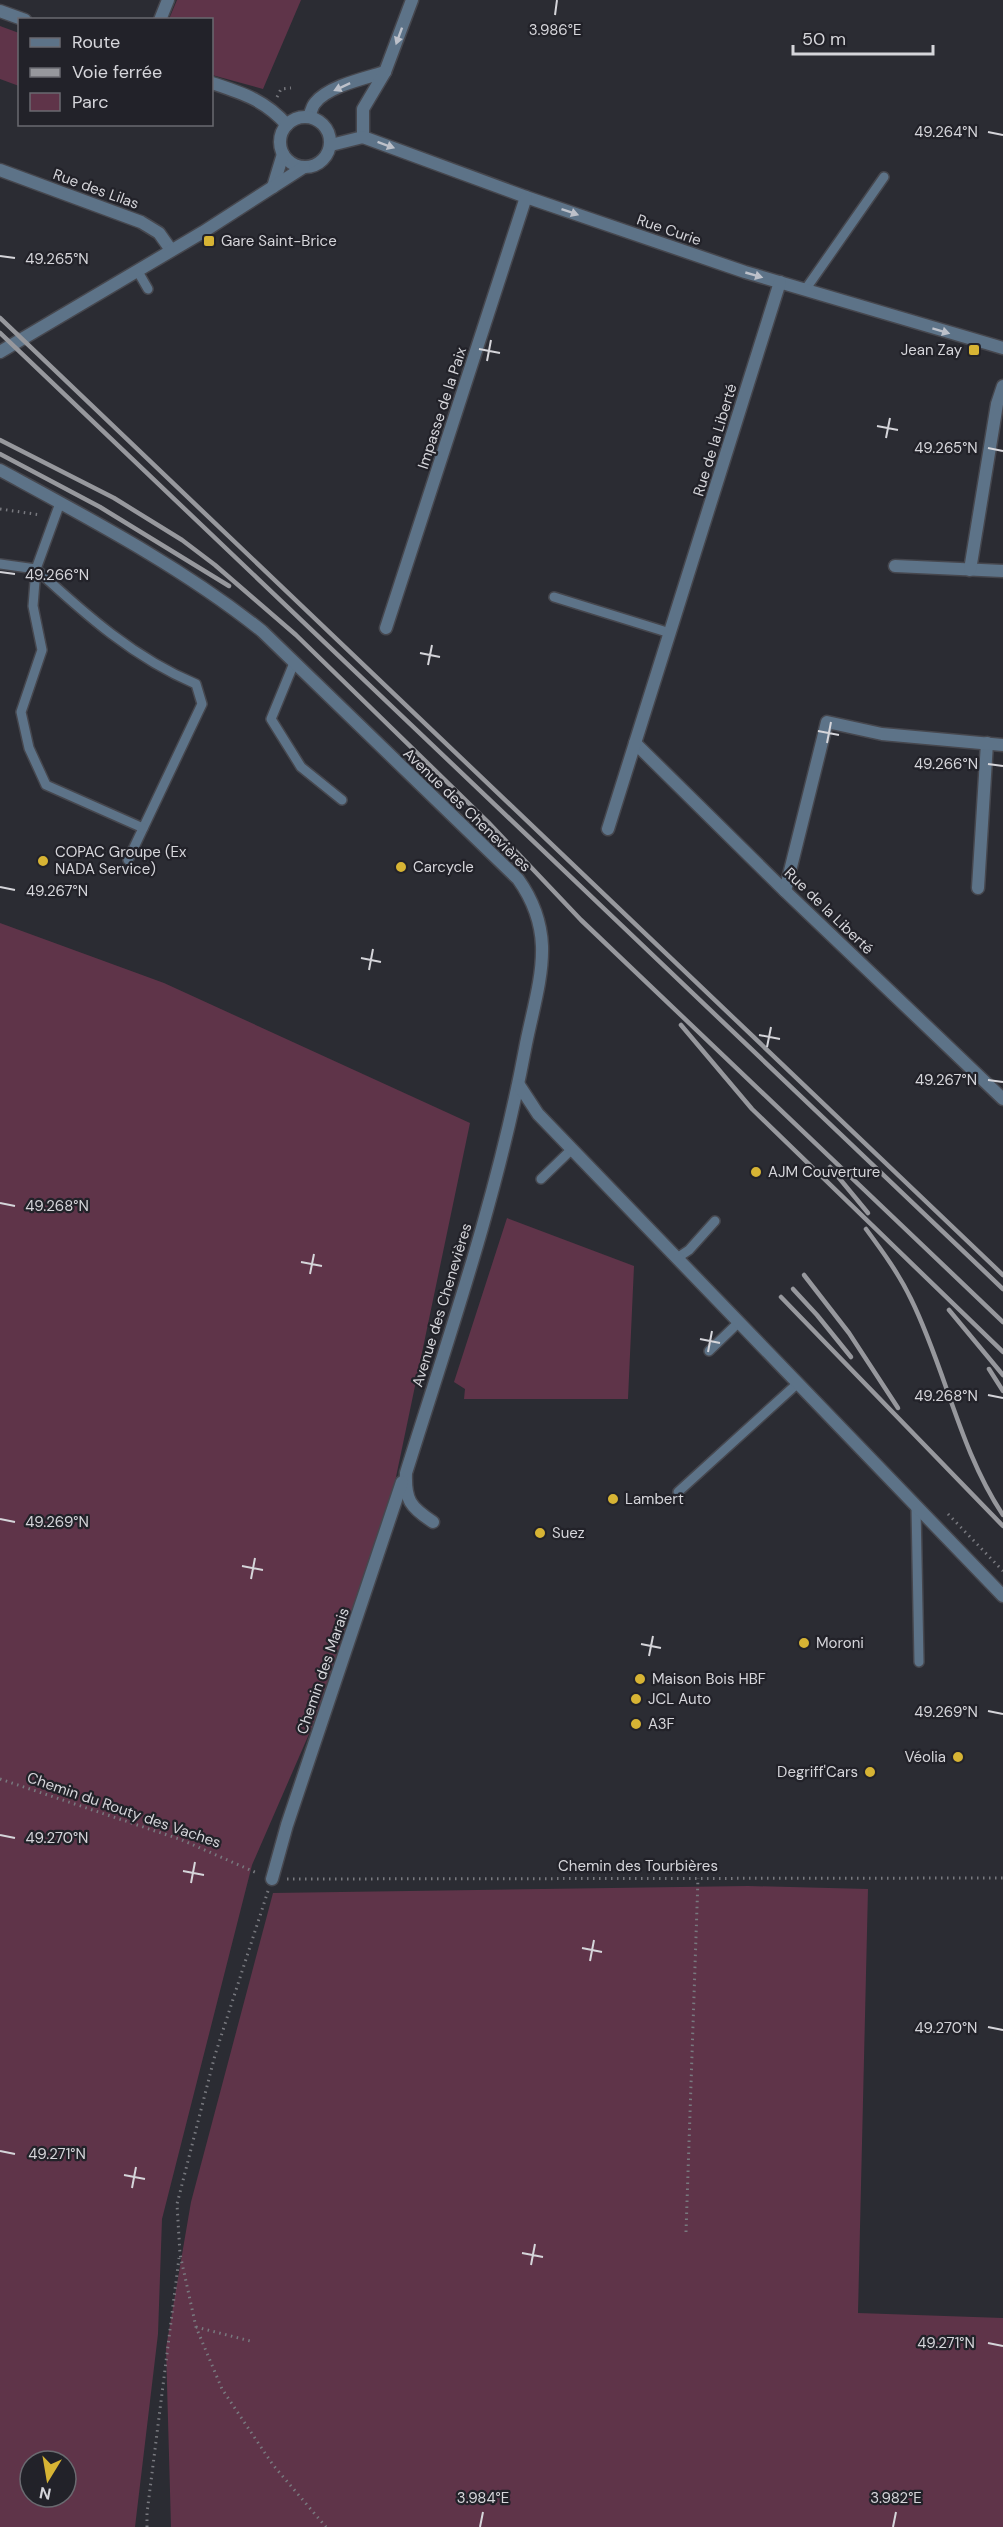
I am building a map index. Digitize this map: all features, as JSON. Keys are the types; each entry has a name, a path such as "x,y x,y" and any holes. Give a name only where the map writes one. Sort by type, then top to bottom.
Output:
{"street":[{"path":"161,18 168,0"},
{"path":"331,146 363,136 363,109 386,72 412,0"},
{"path":"0,11 19,18"},
{"path":"309,116 315,103 330,92 349,83 386,72"},
{"path":"213,83 240,92 272,108 286,124"},
{"path":"1,351 219,222 304,167 316,165 326,157 331,146 330,136 326,127 319,120 309,116 295,118 286,124 281,133 280,144 283,154 296,165 304,167"},
{"name":"Rue Curie","path":"363,136 526,197 780,282 1003,348"},
{"path":"273,187 283,154"},
{"name":"Rue des Lilas","path":"0,170 141,222 159,233 171,250"},
{"name":"Impasse de la Paix","path":"387,628 526,197"},
{"name":"Rue de la Liberté","path":"608,829 780,282"},
{"path":"970,570 997,404 1003,386"},
{"name":"Avenue des Chenevières","path":"0,470 121,537 228,605 262,631 518,879 528,892 539,920 542,948 519,1085 491,1198 406,1473 405,1491 409,1502 433,1522"},
{"path":"895,566 1003,571"},
{"path":"785,891 827,722 882,734 1003,745"},
{"name":"Rue de la Liberté","path":"635,743 785,891 1003,1098"},
{"path":"978,888 987,743"},
{"path":"519,1085 538,1114 1003,1596"},
{"name":"Chemin des Marais","path":"272,1879 287,1825 406,1473"}],"lane":[{"path":"805,290 884,177"},
{"path":"137,270 148,289"},
{"path":"60,503 36,569 33,606 42,650 21,711 29,748 46,785 143,828"},
{"path":"0,564 36,569 118,641 164,671 196,684 202,704 128,860"},
{"path":"554,597 670,633"},
{"path":"294,663 271,719 301,766 342,800"},
{"path":"541,1179 572,1149"},
{"path":"677,1258 689,1250 715,1221"},
{"path":"709,1351 740,1322"},
{"path":"678,1492 798,1383"},
{"path":"916,1507 919,1662"}],"path":[{"name":"Chemin du Routy des Vaches","path":"0,1779 182,1840 272,1879"},
{"path":"686,2232 698,1878"},
{"name":"Chemin des Tourbières","path":"272,1879 1003,1878"},
{"path":"272,1879 214,2055 177,2204 180,2254 196,2327 222,2389 273,2465 326,2527"},
{"path":"147,2527 180,2254"},
{"path":"196,2327 254,2342"}],"green space":[{"path":"177,0 301,0 263,89 213,75 213,18 169,18"},
{"path":"0,26 18,33 18,86 0,79"},
{"path":"0,923 164,983 470,1123 373,1587 252,1865 162,2219 158,2334 135,2527 0,2527"},
{"path":"507,1218 634,1266 628,1399 464,1399 465,1389 454,1382"},
{"path":"748,1886 868,1889 858,2313 1003,2318 1003,2527 171,2527 166,2348 191,2202 273,1893"}],"railway":[{"path":"0,318 1003,1275"},
{"path":"0,333 1003,1289"},
{"path":"0,440 114,498 182,540 215,565 296,635 488,822 581,920 1003,1322"},
{"path":"0,454 100,507 229,586"},
{"path":"681,1025 752,1109 1003,1352"},
{"path":"830,1167 868,1213"},
{"path":"866,1229 896,1272 911,1299 975,1463 1003,1515"},
{"path":"804,1275 849,1333 898,1408"},
{"path":"793,1289 851,1357"},
{"path":"781,1297 1003,1526"},
{"path":"949,1310 1003,1375"},
{"path":"989,1369 1003,1391"}],"place":[{"name":"Gare Saint-Brice","path":"209,241"},
{"name":"Jean Zay","path":"974,350"},
{"name":"COPAC Groupe (Ex NADA Service)","path":"43,861"},
{"name":"Carcycle","path":"401,867"},
{"name":"AJM Couverture","path":"756,1172"},
{"name":"Lambert","path":"613,1499"},
{"name":"Suez","path":"540,1533"},
{"name":"Moroni","path":"804,1643"},
{"name":"Maison Bois HBF","path":"640,1679"},
{"name":"JCL Auto","path":"636,1699"},
{"name":"A3F","path":"636,1724"},
{"name":"Véolia","path":"958,1757"},
{"name":"Degriff'Cars","path":"870,1772"}]}
